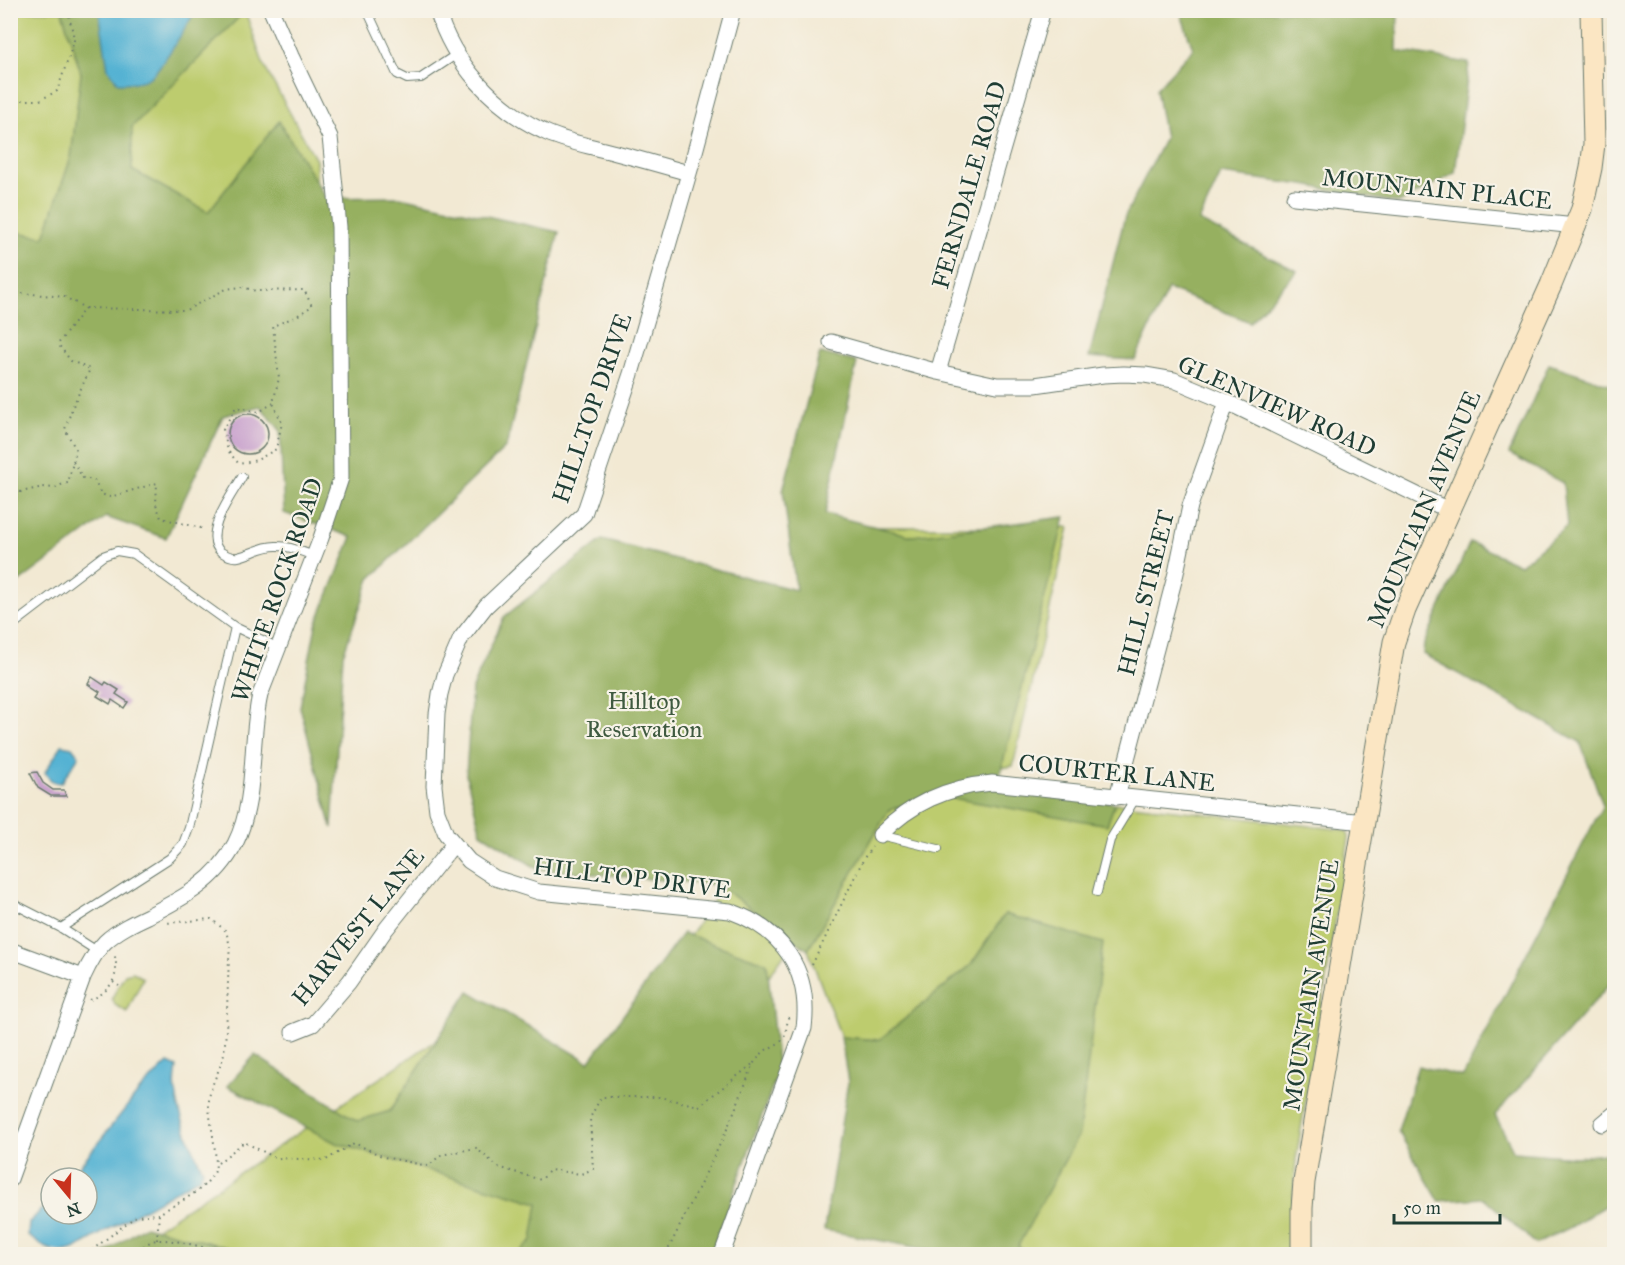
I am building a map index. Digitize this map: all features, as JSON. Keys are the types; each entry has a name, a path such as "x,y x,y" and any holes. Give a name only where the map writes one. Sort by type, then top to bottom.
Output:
{"street":[{"name":"WHITE ROCK ROAD","path":"10,1179 83,977 102,946 124,928 176,902 197,888 216,871 235,845 249,799 256,713 260,695 314,556 341,478 339,228 330,137 291,56 272,10"},
{"path":"437,10 445,33 474,78 510,111 543,132 580,145 689,173"},
{"name":"HILLTOP DRIVE","path":"722,1254 801,1040 806,1015 802,983 796,965 779,941 763,927 744,916 715,908 539,892 495,878 469,861 453,845 441,823 435,798 437,714 445,675 461,638 486,606 584,514 631,374 733,10"},
{"name":"FERNDALE ROAD","path":"938,372 1043,10"},
{"name":"MOUNTAIN AVENUE","path":"1302,1254 1304,1182 1394,642 1405,610 1576,226 1587,191 1595,120 1591,10"},
{"name":"MOUNTAIN PLACE","path":"1294,197 1576,226"},
{"name":"GLENVIEW ROAD","path":"831,342 938,372 997,385 1035,385 1103,375 1145,375 1188,385 1450,511"},
{"name":"HILL STREET","path":"1117,797 1176,573 1190,506 1227,402"},
{"name":"COURTER LANE","path":"880,835 902,815 928,799 950,790 975,785 1009,784 1364,822"},
{"name":"HARVEST LANE","path":"293,1032 313,1024 349,982 386,929 453,845"},
{"path":"10,950 83,977"},
{"path":"1602,1124 1614,1114"}],"lane":[{"path":"367,10 397,74 407,80 421,78 457,54"},
{"path":"242,477 213,531 215,544 219,550 228,555 239,556 262,548 282,546 314,556"},
{"path":"10,627 103,555 117,551 134,554 235,627 279,648"},
{"path":"62,928 170,858 183,844 192,817 235,627"},
{"path":"1097,892 1110,840 1135,798"},
{"path":"880,835 938,849"},
{"path":"10,902 102,946"}],"path":[{"path":"10,100 40,100 57,91 66,60 75,42 69,20 69,10"},
{"path":"10,292 65,297 85,308 186,309 226,289 242,287 256,291 304,290 312,306 297,316 273,326 279,378 273,403 282,423 276,449 257,460 239,464 228,451 223,429 236,407 259,412 273,403"},
{"path":"10,489 21,492 43,487 55,488 68,483 76,450 65,429 90,369 71,362 58,344 85,308"},
{"path":"72,462 83,478 94,480 101,494 110,497 157,483 156,504 161,518 213,531"},
{"path":"218,1163 244,1142 276,1158 326,1160 354,1143 384,1157 428,1166 441,1155 476,1148 498,1167 541,1180 550,1170 581,1174 592,1169 590,1118 601,1097 659,1097 699,1106 754,1063 764,1051 779,1043 785,1036 794,995 864,858 880,835"},
{"path":"87,1254 136,1216 159,1214 199,1190 216,1172 218,1163 208,1102 213,1079 224,1055 230,946 226,931 211,919 165,924"},
{"path":"74,1001 83,1002 97,997 109,989 113,982 116,976 117,961 102,946"},
{"path":"113,982 119,986"},
{"path":"666,1254 725,1134 754,1063"},
{"path":"157,1240 159,1214"},
{"path":"134,1254 148,1243 157,1240 228,1254"}],"green space":[{"path":"11,11 62,11 81,73 79,99 96,96 73,11 245,11 264,66 316,160 318,253 237,382 11,557"},
{"path":"62,11 245,11 132,127 132,170 208,212 279,121 326,198 400,197 559,232 506,447 370,579 343,655 332,828 300,707 316,625 352,537 284,513 280,430 260,406 223,416 166,538 106,517 11,588 11,231 44,237 71,157 81,73"},
{"path":"1180,11 1398,11 1397,51 1469,63 1455,173 1399,203 1304,185 1221,174 1199,221 1297,271 1250,322 1168,289 1135,360 1089,357 1125,216 1165,138 1156,89 1193,49"},
{"name":"Hilltop Reservation","path":"820,353 857,362 825,514 912,536 1065,517 997,786 1115,803 1107,825 928,794 888,811 808,950 718,885 538,869 481,833 466,775 472,688 504,617 602,540 796,590 783,490"},
{"path":"1549,364 1614,386 1614,979 1495,1115 1514,1152 1576,1157 1614,1153 1614,1200 1571,1227 1536,1244 1484,1198 1439,1201 1398,1131 1418,1066 1463,1077 1603,805 1580,742 1423,654 1424,644 1470,542 1520,565 1567,526 1563,483 1509,454"},
{"name":"Hilltop Reservation","path":"811,527 1069,527 1013,766 907,782 571,1254 119,1254 481,1010 585,1088 732,874"},
{"path":"928,793 1107,824 1115,803 1345,830 1348,833 1296,1159 1289,1254 1027,1254 1017,1246 1079,1134 1005,914 971,965 879,1040 841,1037 808,950 888,811"},
{"path":"1005,914 1103,943 1079,1134 1018,1246 1027,1254 952,1254 824,1230 848,1082 841,1037 879,1040 971,965"},
{"path":"683,933 767,963 778,1072 711,1254 518,1254 532,1240 538,1203 336,1143 227,1086 255,1055 357,1121 390,1111 469,991 589,1062"},
{"path":"133,972 143,978 127,1012 115,1005 112,998 125,974"},
{"path":"145,1226 237,1250 250,1254 103,1254"}],"water":[{"path":"99,10 195,11 155,73 139,82 118,83 108,69"},
{"path":"62,745 72,747 79,756 61,783 51,780 45,772"},
{"path":"168,1063 177,1067 175,1085 180,1111 186,1132 203,1170 200,1177 74,1249 55,1251 39,1244 28,1235 29,1223 39,1212 39,1226 99,1226 99,1166 80,1166 140,1090"}],"building":[{"path":"248,414 262,420 268,434 262,448 248,454 234,448 228,434 234,420"},
{"path":"92,677 104,685 106,682 119,690 116,694 128,702 124,708 112,700 110,704 97,696 100,692 88,684"},
{"path":"37,772 43,783 53,790 64,790 66,796 51,796 38,788 30,773"}]}
